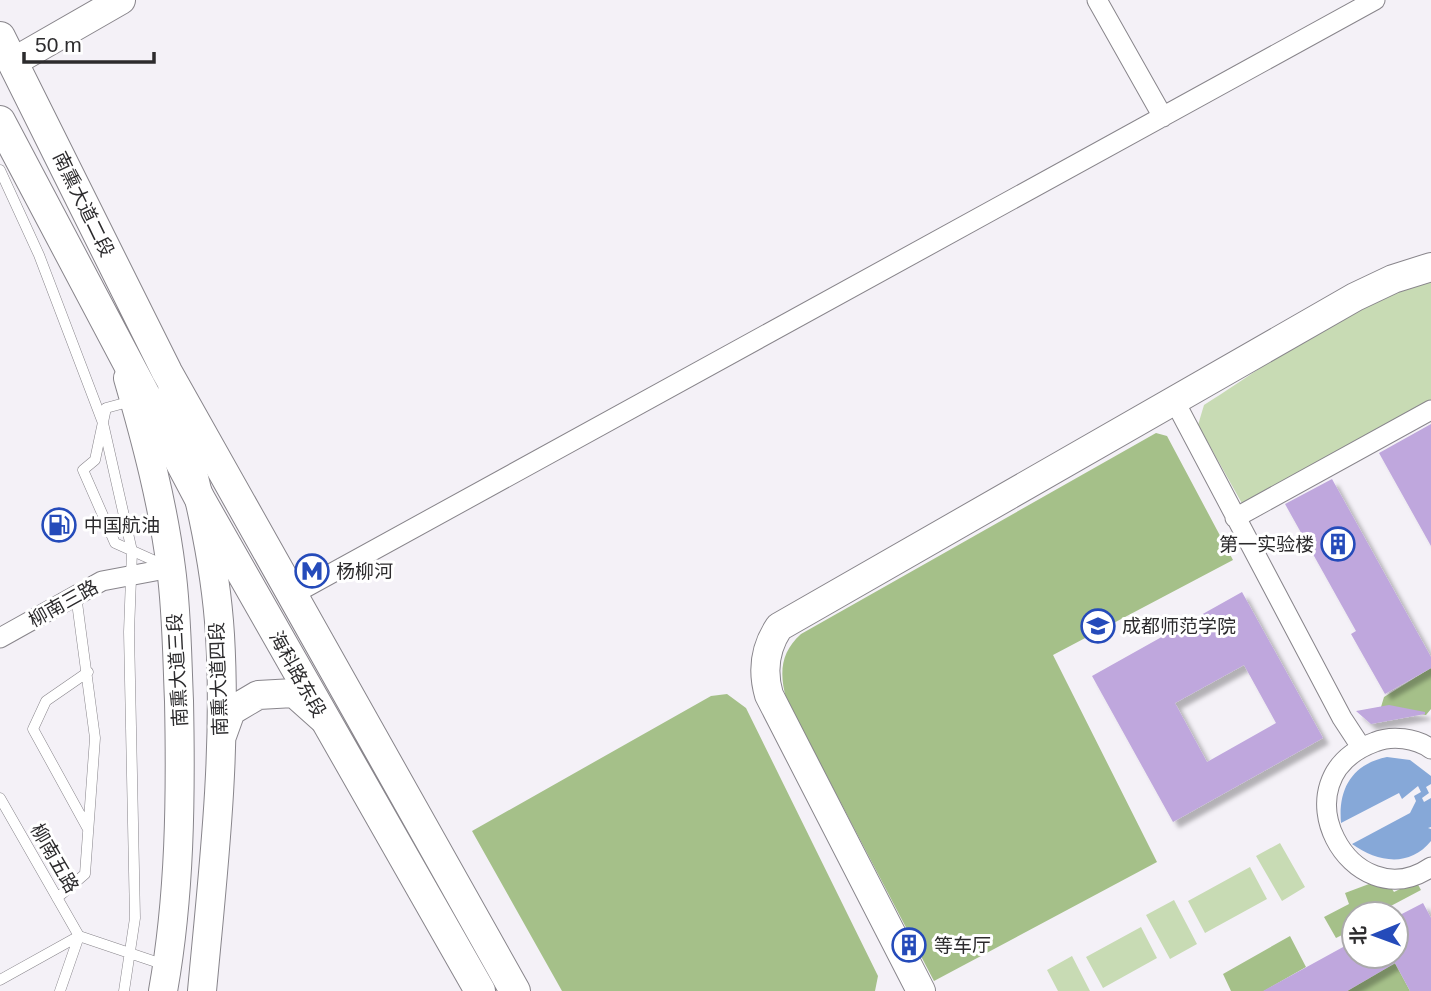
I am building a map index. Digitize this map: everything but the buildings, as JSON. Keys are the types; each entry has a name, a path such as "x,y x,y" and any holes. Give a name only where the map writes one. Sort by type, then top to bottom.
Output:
{"main road":[{"path":"6,49 121,0"},
{"name":"南熏大道二段","path":"6,49 167,372"},
{"name":"南熏大道二段","path":"0,121 121,355"},
{"path":"921,991 769,695 765,676 770,643 786,621 1174,400 1368,291 1431,267"},
{"name":"海科路东段","path":"121,355 323,719 480,991"},
{"name":"南熏大道三段","path":"121,355 155,482 171,568 180,769 178,848 165,979"},
{"name":"南熏大道四段","path":"167,372 201,501 220,635 220,789 202,991"},
{"name":"海科路东段","path":"167,372 515,991"},
{"path":"220,741 231,711 258,695 294,693 323,719"}],"street":[{"path":"1097,0 1163,117"},
{"path":"292,595 1376,0"},
{"path":"1174,400 1342,719 1361,747"},
{"path":"1236,518 1431,411"},
{"name":"柳南三路","path":"0,638 102,581 171,568"},
{"path":"1430,871 1403,877 1380,876 1358,867 1340,851 1329,830 1325,806 1330,783 1342,762 1361,747 1382,739 1404,738 1431,749"}],"lane":[{"path":"0,170 39,255 103,423 132,551 129,576 135,918 124,991"},
{"path":"134,400 106,408 95,460 83,470 115,543 171,568"},
{"path":"57,898 85,874 95,738 76,595"},
{"path":"88,672 46,701 33,729 89,830"},
{"name":"柳南五路","path":"0,798 3,811 79,936"},
{"path":"0,980 79,936 130,953 165,979"},
{"path":"60,991 79,936"}],"green space":[{"path":"1431,281 1431,403 1244,507 1198,425 1204,405 1344,316 1403,288"},
{"path":"1156,433 1167,436 1233,560 1053,655 1157,862 934,981 786,698 782,671 786,655 801,634"},
{"path":"1431,668 1431,709 1426,715 1381,707 1384,697"},
{"path":"727,694 746,708 878,976 875,991 562,991 472,831 711,696"},
{"path":"1280,843 1305,887 1282,901 1256,856"},
{"path":"1250,867 1267,899 1205,933 1188,901"},
{"path":"1385,878 1394,892 1416,881 1421,890 1402,900 1348,900 1345,893"},
{"path":"1174,900 1197,944 1170,959 1146,915"},
{"path":"1340,909 1340,936 1336,938 1324,917"},
{"path":"1141,927 1157,958 1103,988 1086,957"},
{"path":"1290,936 1306,967 1264,991 1231,991 1223,974"},
{"path":"1072,956 1090,991 1058,991 1047,970"},
{"path":"1383,970 1399,970 1410,991 1347,991"}],"water":[{"path":"1387,757 1410,760 1431,776 1431,784 1426,787 1429,793 1422,798 1424,802 1431,798 1431,827 1428,828 1431,829 1431,841 1422,850 1403,859 1382,858 1352,844 1410,813 1416,801 1414,796 1421,792 1418,786 1402,799 1399,793 1341,823 1342,799 1350,780 1365,765"}],"place":[{"name":"中国航油","path":"59,525"},
{"name":"第一实验楼","path":"1338,544"},
{"name":"杨柳河","path":"312,571"},
{"name":"成都师范学院","path":"1098,626"},
{"name":"等车厅","path":"909,945"}]}
